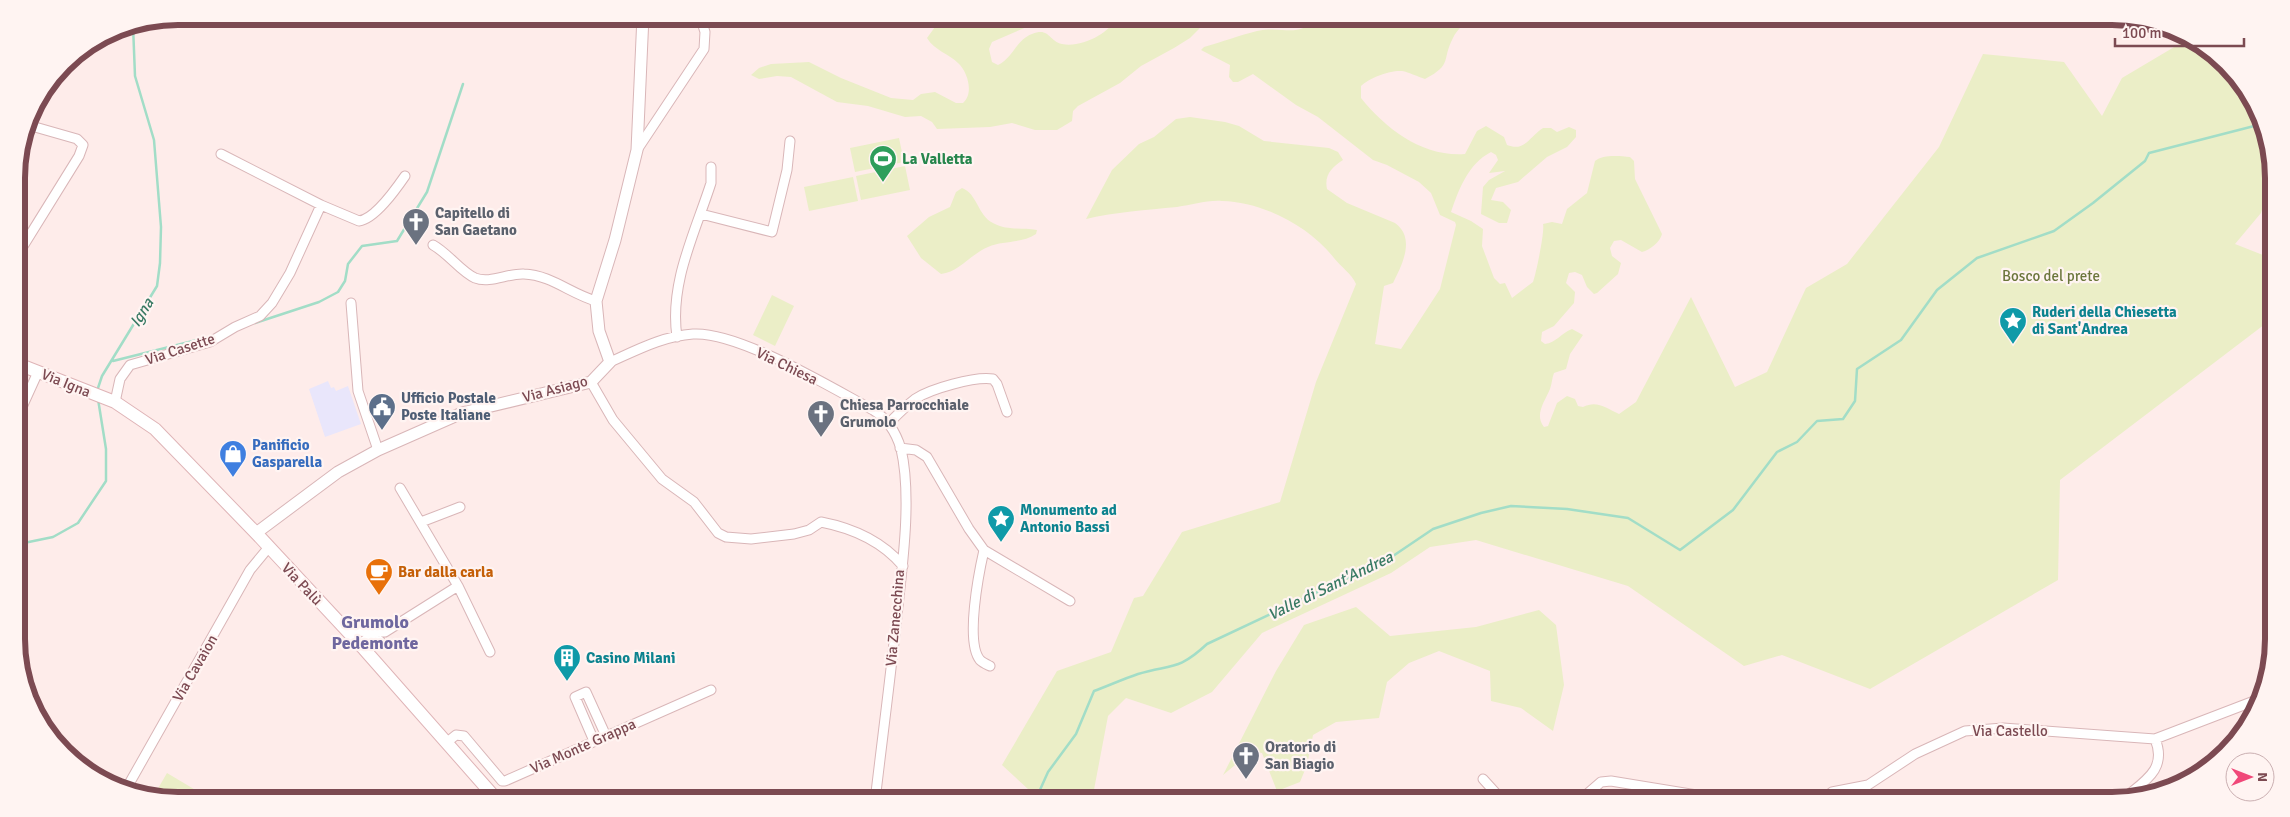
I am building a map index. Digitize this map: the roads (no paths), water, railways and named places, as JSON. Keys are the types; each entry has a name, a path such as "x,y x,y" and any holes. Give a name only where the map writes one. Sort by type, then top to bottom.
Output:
{"main road":[{"name":"Via Igna","path":"25,367 112,401"},
{"name":"Via Palù","path":"112,401 154,429 256,533 377,664 488,792"}],"street":[{"path":"610,362 599,331 596,301 615,240 637,150 643,25"},
{"path":"637,150 704,49 705,32 703,25"},
{"path":"25,243 79,156 83,145 81,141 69,136 35,127"},
{"path":"701,214 772,232 787,170 790,141"},
{"path":"220,154 353,220 363,220 384,202 405,176"},
{"path":"677,337 675,306 679,278 711,183 710,166"},
{"name":"Via Casette","path":"112,401 120,378 130,365 210,342 235,327 260,316 272,303 290,273 322,205"},
{"path":"433,244 447,253 466,272 478,279 490,280 514,274 532,275 546,278 596,301"},
{"path":"351,303 358,391 378,450"},
{"name":"Via Chiesa","path":"610,362 656,341 693,334 717,335 756,350 873,410 889,423 900,448 905,488 903,566"},
{"name":"Via Asiago","path":"256,533 338,472 378,450 462,413 591,382 610,362"},
{"path":"25,401 38,372"},
{"path":"889,423 916,398 947,387 984,378 993,379 998,384 1007,412"},
{"name":"Via Zanecchina","path":"591,382 612,420 662,479 694,502 718,533 731,538 750,539 794,534 809,530 821,522 846,527 891,552 903,566 876,792"},
{"path":"900,448 916,450 927,457 969,529 984,550 1070,601"},
{"path":"400,488 458,586 490,652"},
{"path":"421,522 460,507"},
{"name":"Via Cavaion","path":"129,784 250,570 268,547"},
{"path":"984,550 978,577 973,624 977,652 981,661 990,666"},
{"path":"363,649 364,641 380,635 458,586"},
{"path":"346,631 380,635"},
{"path":"377,664 380,635"},
{"name":"Via Monte Grappa","path":"449,746 456,735 464,736 502,781 711,690"},
{"path":"594,741 575,697 586,692 606,736"},
{"path":"2132,791 2155,771 2160,749 2155,739 2251,702"},
{"name":"Via Castello","path":"1832,792 1868,785 1915,754 1965,731 2003,728 2155,739"},
{"path":"1483,779 1495,792"},
{"path":"1589,792 1602,782 1611,781 1678,792"}],"waterway":[{"name":"Igna","path":"97,391 102,376 157,286 160,263 161,227 154,140 135,76 133,32"},
{"path":"255,323 319,302 338,292 345,281 348,264 362,246 397,241 427,192 463,84"},
{"name":"Valle di Sant'Andrea","path":"1039,792 1048,772 1076,734 1094,691 1138,674 1181,663 1207,644 1390,558 1433,529 1481,513 1511,506 1567,509 1628,518 1680,550 1733,510 1777,452 1797,442 1817,421 1843,419 1855,401 1857,369 1901,340 1937,290 1977,258 2054,231 2093,203 2145,161 2149,153 2256,126"},
{"path":"113,361 209,337"},
{"name":"Igna","path":"25,543 53,537 78,523 106,481 106,449 98,399"}],"place":[{"name":"La Valletta","path":"883,183"},
{"name":"Capitello di San Gaetano","path":"416,246"},
{"name":"Ruderi della Chiesetta di Sant'Andrea","path":"2013,345"},
{"name":"Ufficio Postale Poste Italiane","path":"382,431"},
{"name":"Chiesa Parrocchiale Grumolo","path":"821,438"},
{"name":"Panificio Gasparella","path":"233,478"},
{"name":"Monumento ad Antonio Bassi","path":"1001,543"},
{"name":"Bar dalla carla","path":"379,596"},
{"name":"Casino Milani","path":"567,682"},
{"name":"Oratorio di San Biagio","path":"1246,780"}],"district":[{"name":"Grumolo Pedemonte","path":"375,632"}],"park label":[{"name":"Bosco del prete","path":"2051,276"}]}
